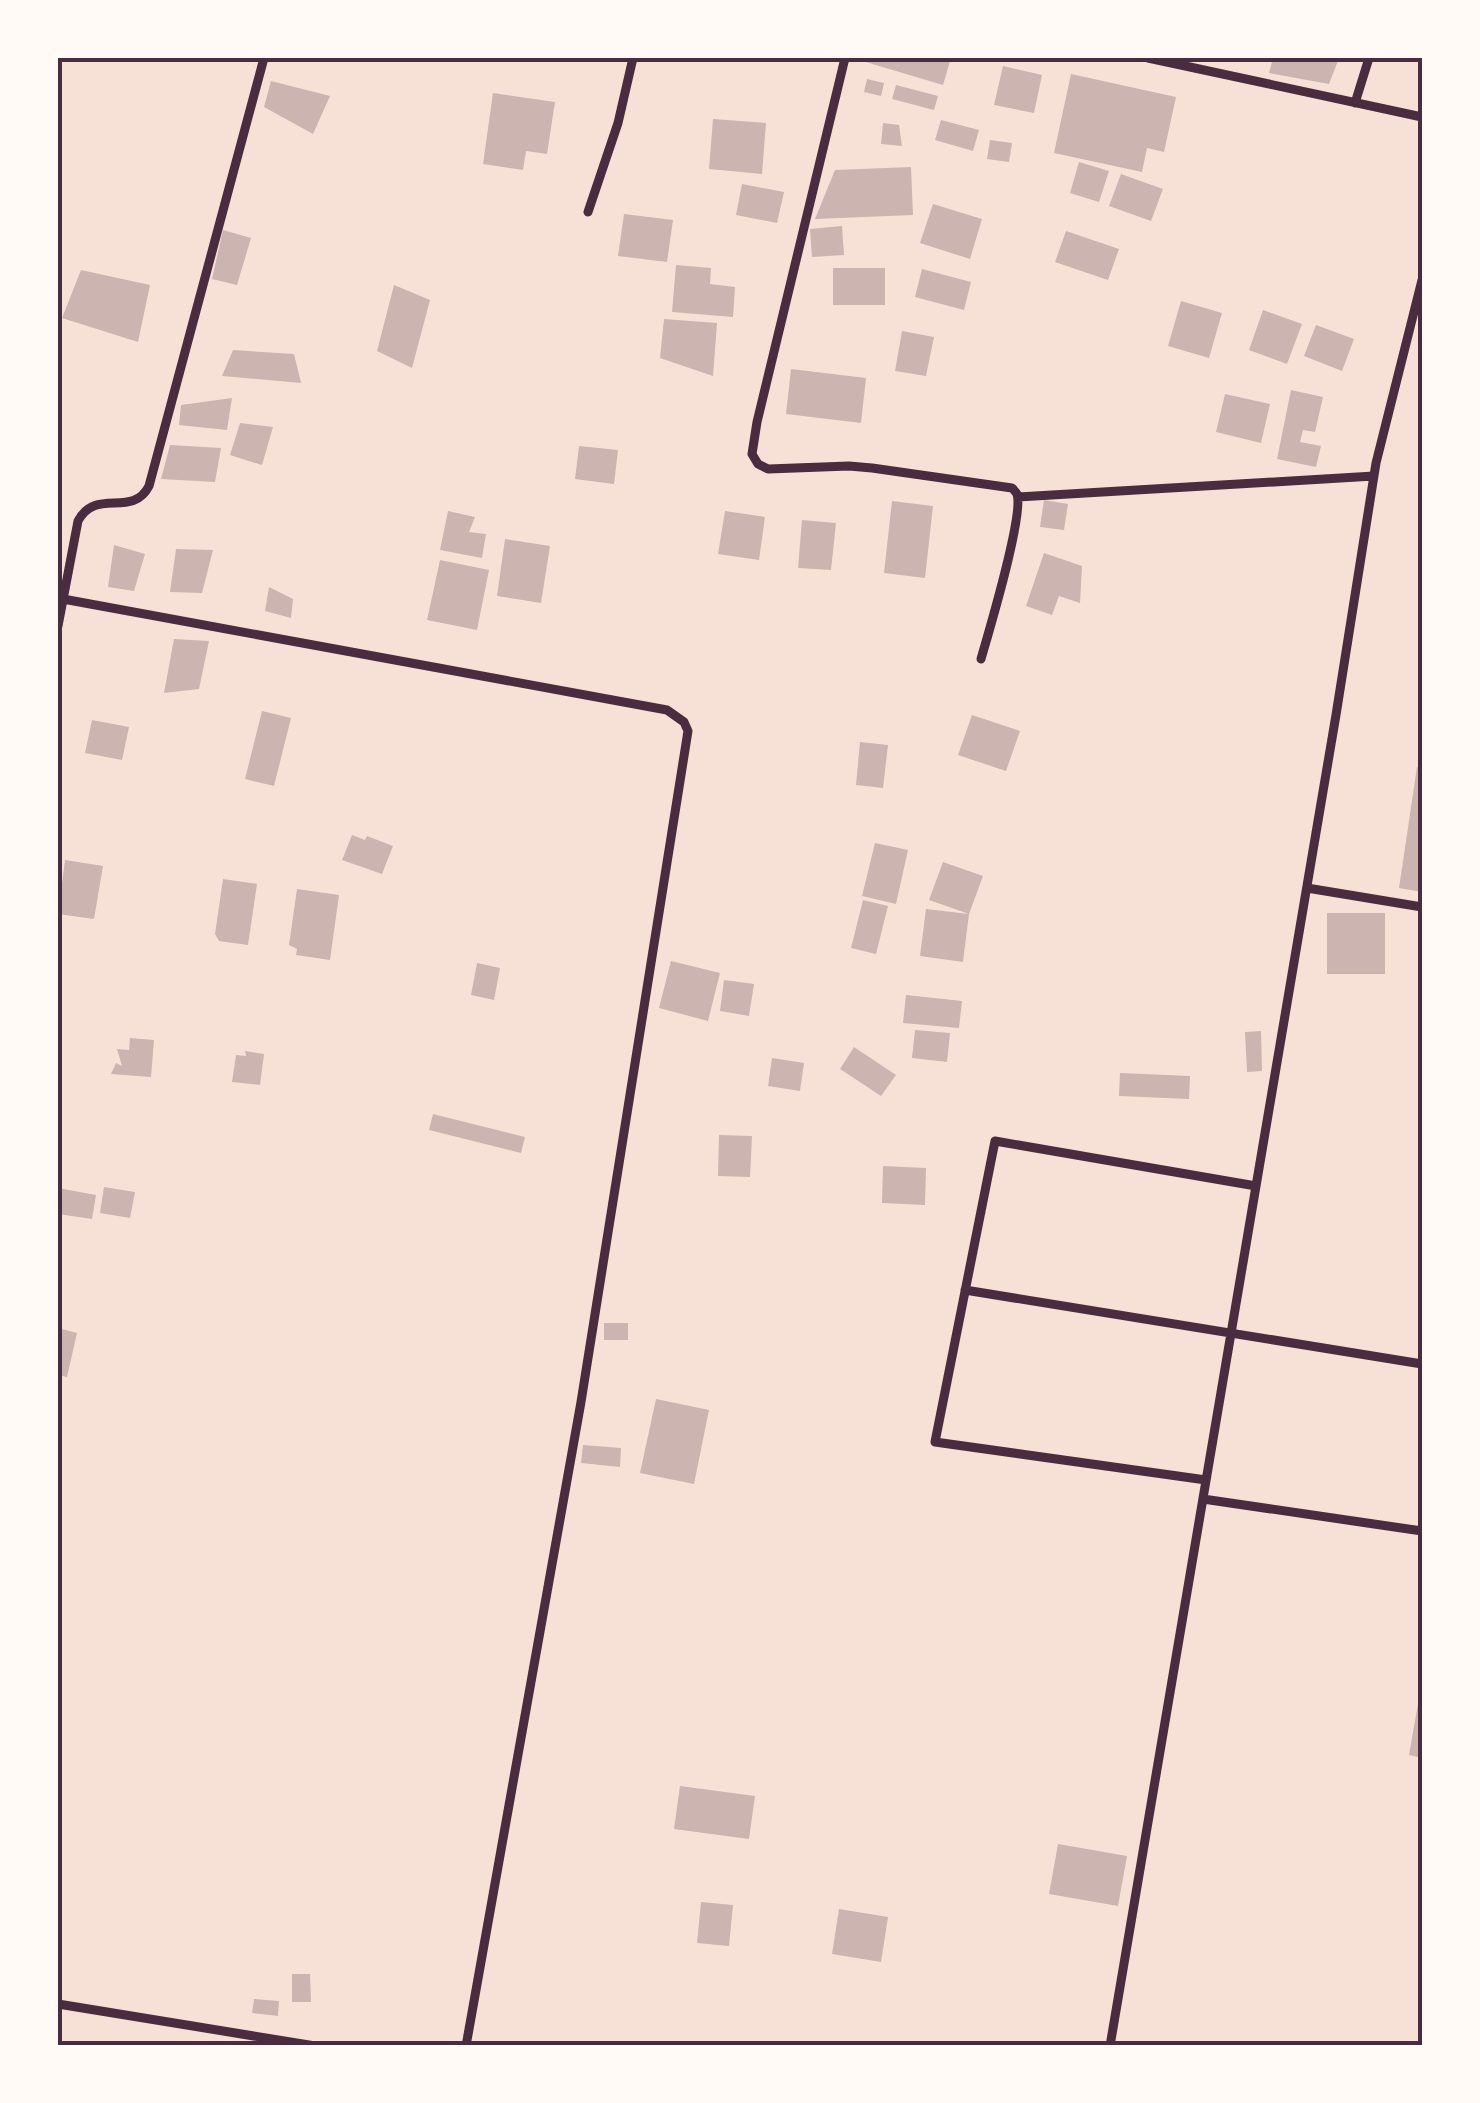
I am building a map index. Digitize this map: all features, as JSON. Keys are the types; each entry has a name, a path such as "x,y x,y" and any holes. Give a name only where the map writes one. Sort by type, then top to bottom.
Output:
{"street":[{"path":"58,626 78,520 83,512 91,506 136,501 149,486 264,58"},
{"path":"588,212 618,123 633,58"},
{"path":"845,58 757,422 754,459 768,469 849,466 1012,488 1018,497 1006,565 981,659"},
{"path":"1148,58 1422,117"},
{"path":"1356,103 1369,58"},
{"path":"1110,2046 1374,476 1422,280"},
{"path":"1018,497 1374,476"},
{"path":"63,600 667,710 684,722 688,731 581,1402 466,2046"},
{"path":"1307,888 1422,907"},
{"path":"1206,1480 935,1442 995,1141 1256,1186"},
{"path":"965,1290 1422,1364"},
{"path":"1203,1499 1422,1531"},
{"path":"58,2004 316,2046"}],"building":[{"path":"852,58 951,58 943,85"},
{"path":"1273,58 1339,58 1329,84 1269,73"},
{"path":"1003,66 1042,75 1034,113 994,105"},
{"path":"1071,74 1176,97 1164,152 1147,148 1142,172 1054,153"},
{"path":"867,79 884,83 881,96 864,92"},
{"path":"271,81 330,96 313,134 264,107"},
{"path":"896,85 938,96 934,110 892,99"},
{"path":"493,93 555,102 547,154 526,151 523,170 483,164"},
{"path":"713,119 766,123 762,174 709,169"},
{"path":"941,120 979,130 973,151 935,140"},
{"path":"883,123 899,125 902,146 881,144"},
{"path":"990,140 1012,143 1009,162 987,159"},
{"path":"1079,162 1109,171 1099,202 1070,193"},
{"path":"911,167 913,215 815,219 835,170"},
{"path":"1121,174 1163,189 1151,221 1109,206"},
{"path":"742,184 784,192 777,223 736,215"},
{"path":"933,204 982,219 970,259 920,243"},
{"path":"624,214 673,220 667,262 618,256"},
{"path":"842,226 844,255 812,257 810,229"},
{"path":"223,230 251,238 237,285 212,279"},
{"path":"1066,231 1119,249 1108,280 1055,262"},
{"path":"676,265 711,268 710,284 735,287 733,317 672,312"},
{"path":"833,268 885,268 885,305 833,305"},
{"path":"922,269 971,282 964,310 915,297"},
{"path":"81,270 150,285 138,342 62,318"},
{"path":"394,285 430,300 412,368 377,351"},
{"path":"1181,301 1222,313 1209,358 1168,346"},
{"path":"1263,310 1302,324 1287,364 1249,350"},
{"path":"664,319 717,323 713,376 660,358"},
{"path":"1316,325 1354,339 1342,371 1304,356"},
{"path":"902,331 934,337 926,376 895,371"},
{"path":"233,350 294,354 301,383 222,376"},
{"path":"791,369 866,378 861,423 786,414"},
{"path":"1291,390 1323,397 1315,432 1303,430 1300,442 1321,446 1316,467 1277,459"},
{"path":"1225,394 1270,404 1261,443 1216,432"},
{"path":"232,398 227,430 179,425 181,405"},
{"path":"240,423 273,427 262,465 230,455"},
{"path":"170,445 221,448 215,482 161,479"},
{"path":"579,446 618,450 614,484 575,479"},
{"path":"1044,500 1068,504 1064,530 1040,527"},
{"path":"892,501 933,506 925,578 884,573"},
{"path":"448,511 475,517 469,532 486,534 482,558 440,550"},
{"path":"725,511 765,517 759,560 718,554"},
{"path":"802,520 836,523 831,570 798,568"},
{"path":"505,539 550,546 541,603 497,596"},
{"path":"114,545 145,554 134,591 108,587"},
{"path":"176,549 213,550 202,593 170,592"},
{"path":"1044,553 1082,566 1080,603 1059,596 1052,615 1026,606"},
{"path":"440,560 489,570 477,630 427,620"},
{"path":"269,587 293,599 291,618 265,611"},
{"path":"174,639 209,641 199,689 164,693"},
{"path":"262,711 291,718 274,786 245,779"},
{"path":"972,715 1020,731 1006,771 958,755"},
{"path":"92,720 129,727 122,760 85,753"},
{"path":"860,742 888,745 883,788 856,785"},
{"path":"1417,767 1422,768 1422,892 1399,888"},
{"path":"352,835 393,846 382,874 342,860"},
{"path":"875,843 908,850 896,904 862,896"},
{"path":"65,860 103,866 94,919 58,914"},
{"path":"943,862 983,876 969,914 929,900"},
{"path":"223,879 257,884 248,945 219,941 215,934"},
{"path":"297,889 339,895 330,960 296,955 297,949 289,945"},
{"path":"863,900 888,906 876,954 851,948"},
{"path":"926,909 969,914 963,962 920,956"},
{"path":"1327,913 1385,913 1385,974 1327,974"},
{"path":"671,961 720,973 708,1021 659,1008"},
{"path":"477,963 500,968 494,1000 471,995"},
{"path":"724,980 754,984 749,1016 720,1011"},
{"path":"906,995 962,1001 959,1028 903,1023"},
{"path":"915,1030 950,1033 947,1062 912,1058"},
{"path":"1261,1031 1262,1071 1247,1072 1245,1032"},
{"path":"130,1038 154,1040 151,1077 111,1074 116,1063 122,1066 117,1049 129,1050"},
{"path":"854,1047 896,1075 881,1096 840,1069"},
{"path":"245,1051 264,1054 260,1085 232,1082 236,1055 246,1056"},
{"path":"772,1058 804,1063 800,1091 768,1086"},
{"path":"1120,1073 1190,1076 1189,1099 1119,1096"},
{"path":"433,1114 525,1137 521,1153 429,1130"},
{"path":"719,1135 752,1136 750,1177 718,1176"},
{"path":"883,1166 926,1168 925,1205 882,1203"},
{"path":"104,1187 135,1192 130,1218 100,1213"},
{"path":"58,1188 96,1195 92,1219 58,1214"},
{"path":"604,1323 628,1323 628,1340 604,1340"},
{"path":"58,1328 77,1333 67,1377 58,1375"},
{"path":"656,1399 709,1410 694,1484 640,1473"},
{"path":"583,1445 621,1448 620,1467 581,1463"},
{"path":"1422,1692 1422,1758 1409,1755"},
{"path":"680,1786 755,1796 749,1839 674,1829"},
{"path":"1058,1844 1127,1856 1118,1906 1049,1894"},
{"path":"701,1902 733,1905 729,1946 697,1943"},
{"path":"839,1909 888,1917 881,1962 832,1954"},
{"path":"292,1974 310,1974 311,2002 292,2002"},
{"path":"254,1999 279,2001 278,2016 252,2013"}]}
